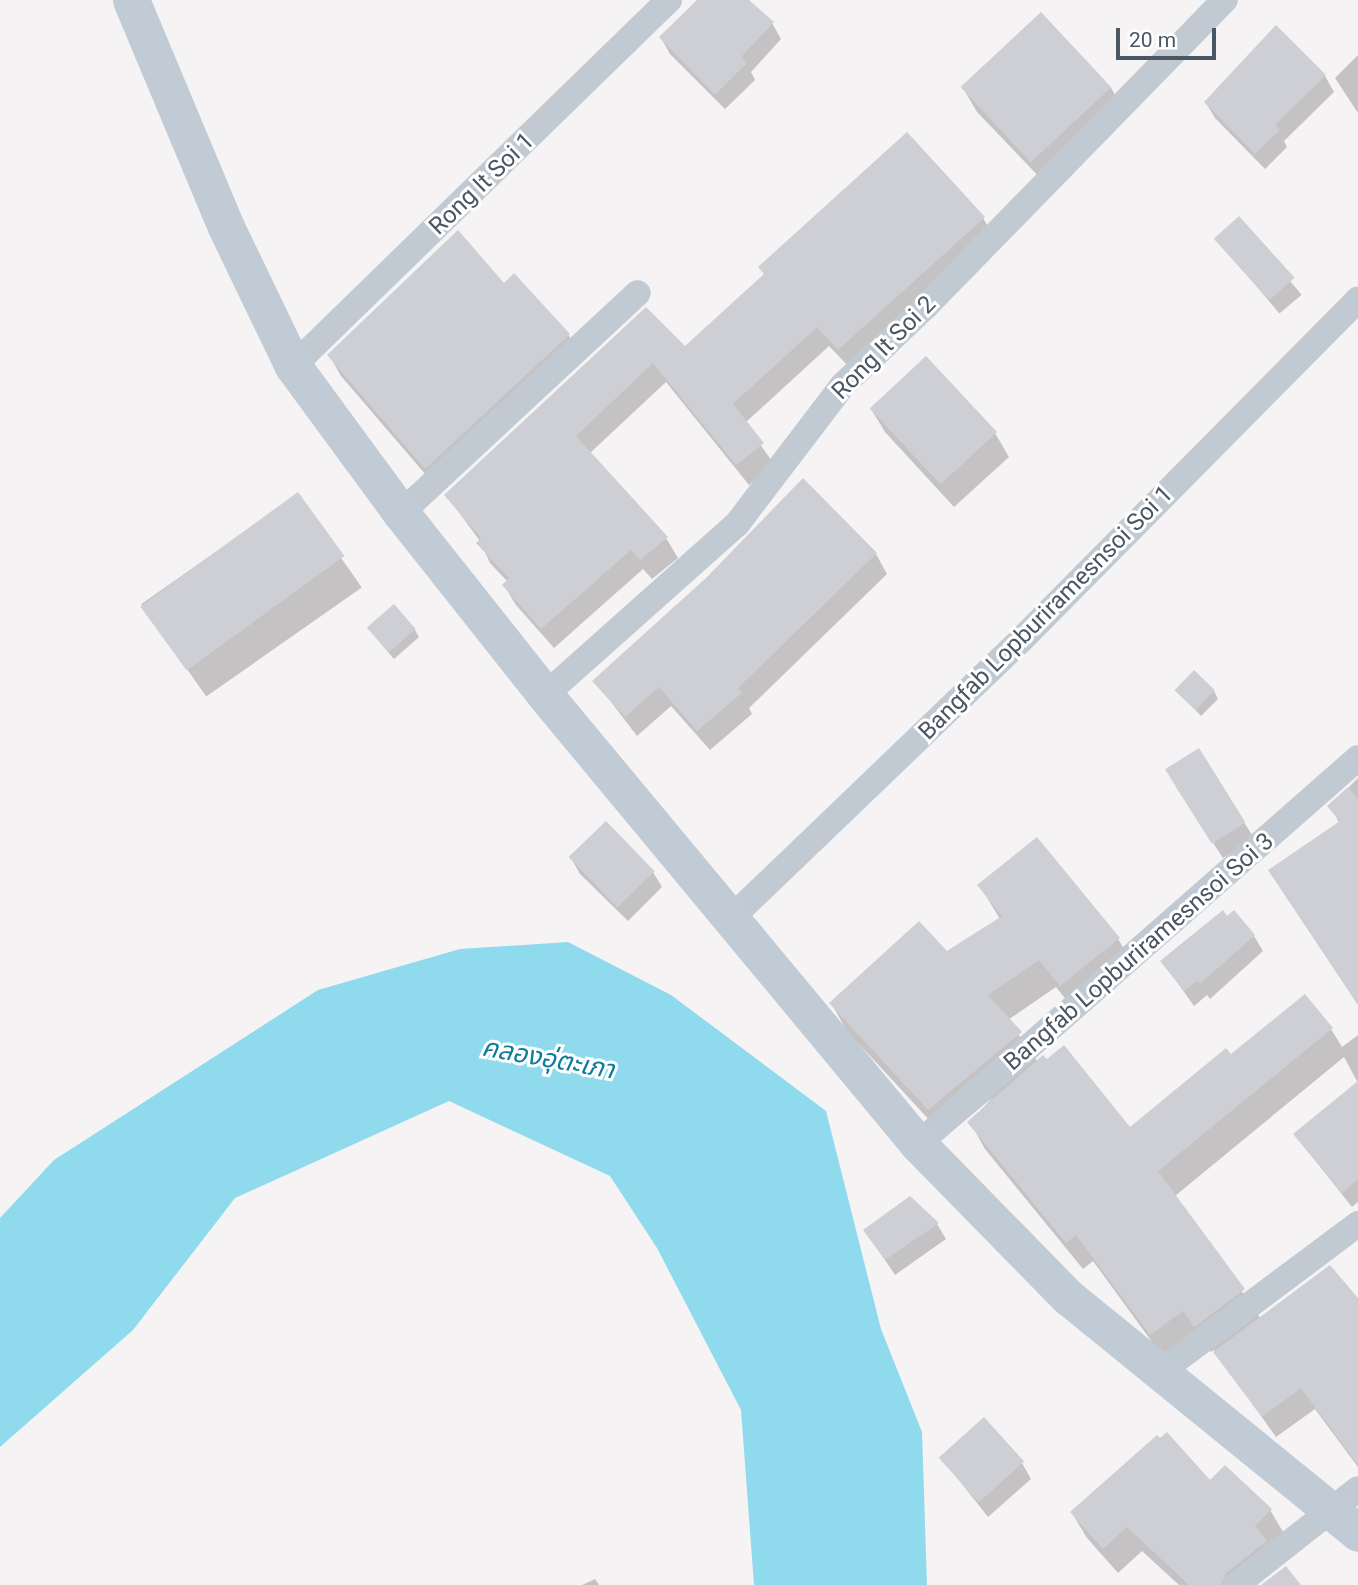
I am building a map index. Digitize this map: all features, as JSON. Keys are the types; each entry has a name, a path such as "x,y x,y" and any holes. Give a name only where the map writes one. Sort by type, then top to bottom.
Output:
{"street":[{"path":"131,0 226,227 293,366 401,513 545,695 728,920 918,1144 1068,1297 1358,1533"},
{"name":"Rong It Soi 1","path":"293,366 669,0"},
{"name":"Rong It Soi 2","path":"545,695 737,524 843,384 926,306 1225,0"},
{"path":"401,513 638,293"},
{"name":"Bangfab Lopburiramesnsoi Soi 1","path":"728,920 1021,640 1358,299"},
{"name":"Bangfab Lopburiramesnsoi Soi 3","path":"918,1144 1358,758"},
{"path":"1160,1372 1358,1224"},
{"path":"1236,1585 1358,1489"}],"water":[{"name":"คลองอุ่ตะเภา","path":"568,942 671,995 826,1111 881,1329 922,1432 927,1585 754,1585 741,1410 657,1248 610,1176 449,1101 235,1198 133,1330 0,1447 0,1218 54,1160 318,990 460,949"}],"building":[{"path":"697,0 749,0 774,22 741,57 747,63 715,95 659,37"},
{"path":"1041,12 1111,87 1031,162 961,87"},
{"path":"1276,25 1326,75 1275,125 1280,130 1255,154 1204,102"},
{"path":"907,132 985,217 838,350 817,327 733,404 764,443 736,465 653,363 576,436 668,537 640,560 631,550 541,629 502,585 509,578 476,543 481,538 444,495 646,307 685,346 764,274 758,267"},
{"path":"1239,216 1295,278 1269,300 1214,239"},
{"path":"458,230 504,283 514,273 570,334 425,469 327,355"},
{"path":"926,356 997,432 941,485 870,409"},
{"path":"803,478 877,553 738,688 742,693 697,731 659,687 625,717 592,681 706,578"},
{"path":"298,492 344,556 187,671 140,607"},
{"path":"394,604 416,629 388,653 367,628"},
{"path":"1194,670 1215,690 1195,710 1175,690"},
{"path":"1199,748 1246,823 1212,844 1165,769"},
{"path":"1348,787 1358,799 1358,1005 1268,870 1340,821 1327,806"},
{"path":"606,821 655,871 617,907 569,857"},
{"path":"1037,837 1120,938 1060,986 1039,960 988,995 1022,1032 928,1110 829,1003 919,921 947,951 1002,916 977,885"},
{"path":"1223,910 1227,916 1234,910 1255,935 1200,984 1197,981 1184,991 1160,961"},
{"path":"1305,994 1333,1028 1158,1171 1245,1289 1194,1327 1183,1311 1150,1335 1076,1235 1066,1243 967,1122 1043,1055 1047,1059 1064,1045 1130,1127 1226,1048 1231,1054"},
{"path":"1358,1081 1358,1179 1342,1193 1293,1134"},
{"path":"910,1196 939,1223 885,1260 863,1230"},
{"path":"1330,1265 1358,1298 1358,1465 1301,1388 1262,1417 1213,1352"},
{"path":"984,1417 1024,1462 979,1502 939,1458"},
{"path":"1167,1432 1210,1480 1225,1465 1272,1509 1255,1526 1267,1541 1226,1573 1221,1585 1189,1585 1127,1527 1103,1549 1070,1512 1157,1435 1160,1438"},
{"path":"1286,1566 1301,1585 1261,1585"}]}
